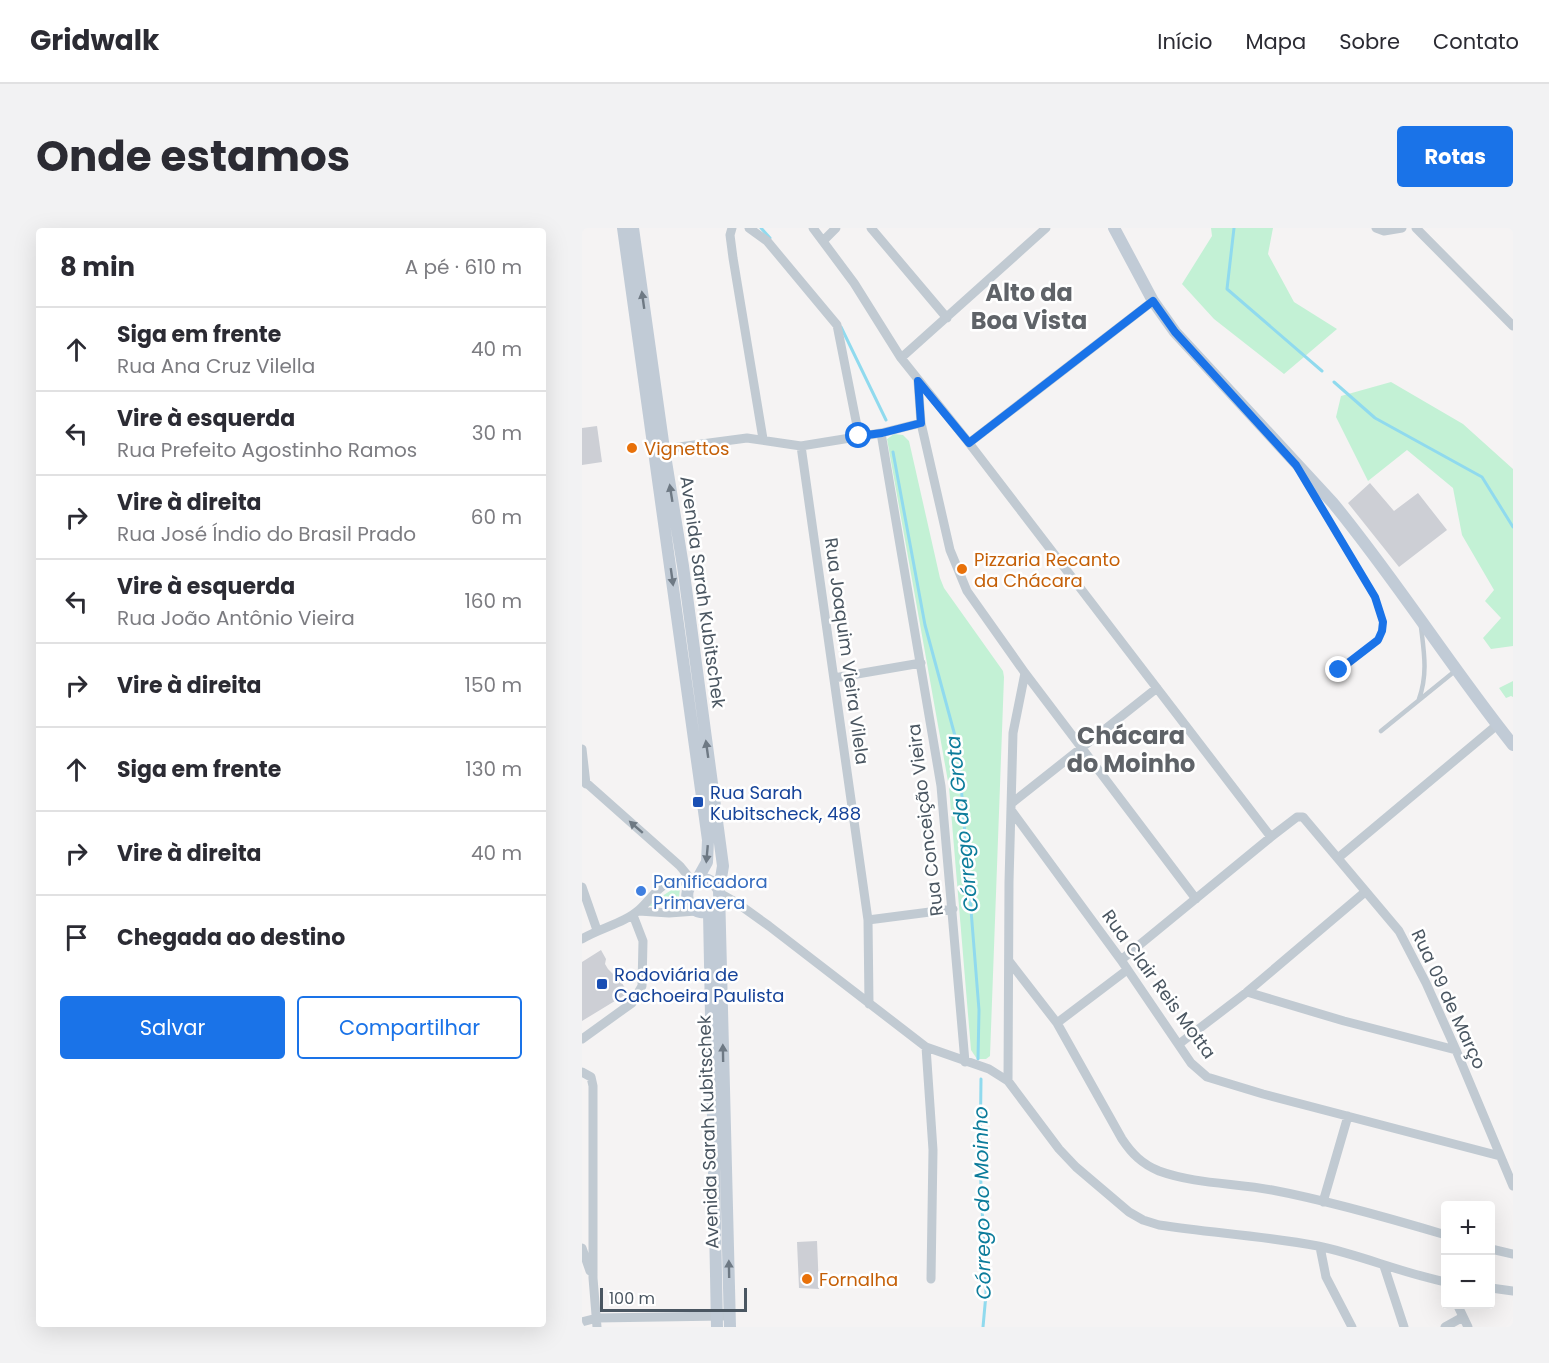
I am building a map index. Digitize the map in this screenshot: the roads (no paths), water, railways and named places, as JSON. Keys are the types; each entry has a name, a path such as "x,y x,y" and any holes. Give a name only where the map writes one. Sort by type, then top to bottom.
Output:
{"main road":[{"path":"1114,228 1153,301 1175,332 1357,532 1455,671 1513,745"},
{"name":"Avenida Sarah Kubitschek","path":"629,231 683,566 723,866 716,977 720,1169 716,1322"},
{"name":"Avenida Sarah Kubitschek","path":"629,231 708,840 707,862 693,882"},
{"path":"710,880 720,895 716,908 709,912 696,911 687,900 687,892 693,882 710,880"},
{"name":"Avenida Sarah Kubitschek","path":"709,912 716,977"},
{"name":"Avenida Sarah Kubitschek","path":"720,1169 729,1233 730,1322"}],"street":[{"path":"732,228 730,235 733,258 764,439"},
{"path":"749,228 768,241 837,325 859,436"},
{"path":"813,228 854,283 918,381 969,443 1271,837 1121,960"},
{"path":"824,240 836,228"},
{"path":"871,228 947,318"},
{"path":"901,358 1046,228"},
{"path":"1377,228 1384,231 1402,228"},
{"path":"1416,228 1513,326"},
{"path":"969,443 1153,301"},
{"path":"918,381 921,423 950,550 967,591 1025,673 1196,899"},
{"path":"664,449 747,438 801,446 882,433 921,423"},
{"name":"Rua Conceição Vieira","path":"882,433 941,786 965,1062"},
{"name":"Rua Joaquim Vieira Vilela","path":"801,446 868,920 869,1004"},
{"path":"834,678 921,663"},
{"path":"1008,1081 1010,961 1008,892 1013,733 1025,673"},
{"path":"1012,807 1081,747 1157,688"},
{"path":"1338,858 1497,724"},
{"path":"582,749 584,783 680,866 693,882"},
{"name":"Rua Clair Reis Motta","path":"1012,807 1191,1063 1207,1077 1254,1092 1500,1156"},
{"name":"Rua 09 de Março","path":"1271,837 1297,817 1303,817 1399,931 1456,1050 1513,1186"},
{"path":"582,939 636,913 667,884 677,880 693,882"},
{"path":"582,887 597,930"},
{"path":"1179,1044 1247,992 1365,892"},
{"path":"720,895 737,903 769,926 927,1047 989,1070 1008,1081 1059,1149 1076,1167 1115,1201 1143,1220 1159,1225 1269,1238 1320,1247 1441,1281"},
{"path":"868,920 953,909"},
{"path":"636,913 696,911"},
{"path":"582,1039 627,1007 638,996 642,986 643,941 636,913"},
{"path":"1010,961 1057,1023 1122,1139 1134,1156 1145,1164 1184,1178 1271,1190 1441,1234"},
{"path":"1057,1023 1127,970"},
{"path":"1247,992 1344,1021 1456,1050"},
{"path":"927,1047 933,1150 931,1279"},
{"path":"582,1072 589,1074 593,1081 592,1278 597,1323"},
{"path":"1323,1202 1348,1116"},
{"path":"1320,1247 1326,1277 1352,1327"},
{"path":"582,1248 592,1278"},
{"path":"1495,1250 1513,1254"},
{"path":"1384,1266 1404,1327"},
{"path":"1495,1289 1513,1291"},
{"path":"1459,1309 1468,1327"},
{"path":"1445,1327 1463,1317"},
{"path":"582,1322 730,1322"}],"lane":[{"path":"1296,465 1375,597 1383,622 1378,640 1339,670"},
{"path":"1419,700 1426,668 1421,621"},
{"path":"1381,731 1455,671"}],"waterway":[{"path":"761,228 770,238"},
{"path":"1234,228 1227,289 1322,371"},
{"path":"841,327 886,420"},
{"path":"1334,382 1375,418 1482,477 1513,527"},
{"name":"Córrego da Grota","path":"893,452 925,625 958,747 979,1010 978,1059"},
{"name":"Córrego do Moinho","path":"981,1079 980,1163 986,1294 983,1327"}],"place":[{"name":"Vignettos","path":"632,448"},
{"name":"Pizzaria Recanto da Chácara","path":"962,569"},
{"name":"Rua Sarah Kubitscheck, 488","path":"698,802"},
{"name":"Panificadora Primavera","path":"641,891"},
{"name":"Rodoviária de Cachoeira Paulista","path":"602,984"},
{"name":"Fornalha","path":"807,1279"}],"district":[{"name":"Alto da Boa Vista","path":"1029,306"},
{"name":"Chácara do Moinho","path":"1131,749"}]}
